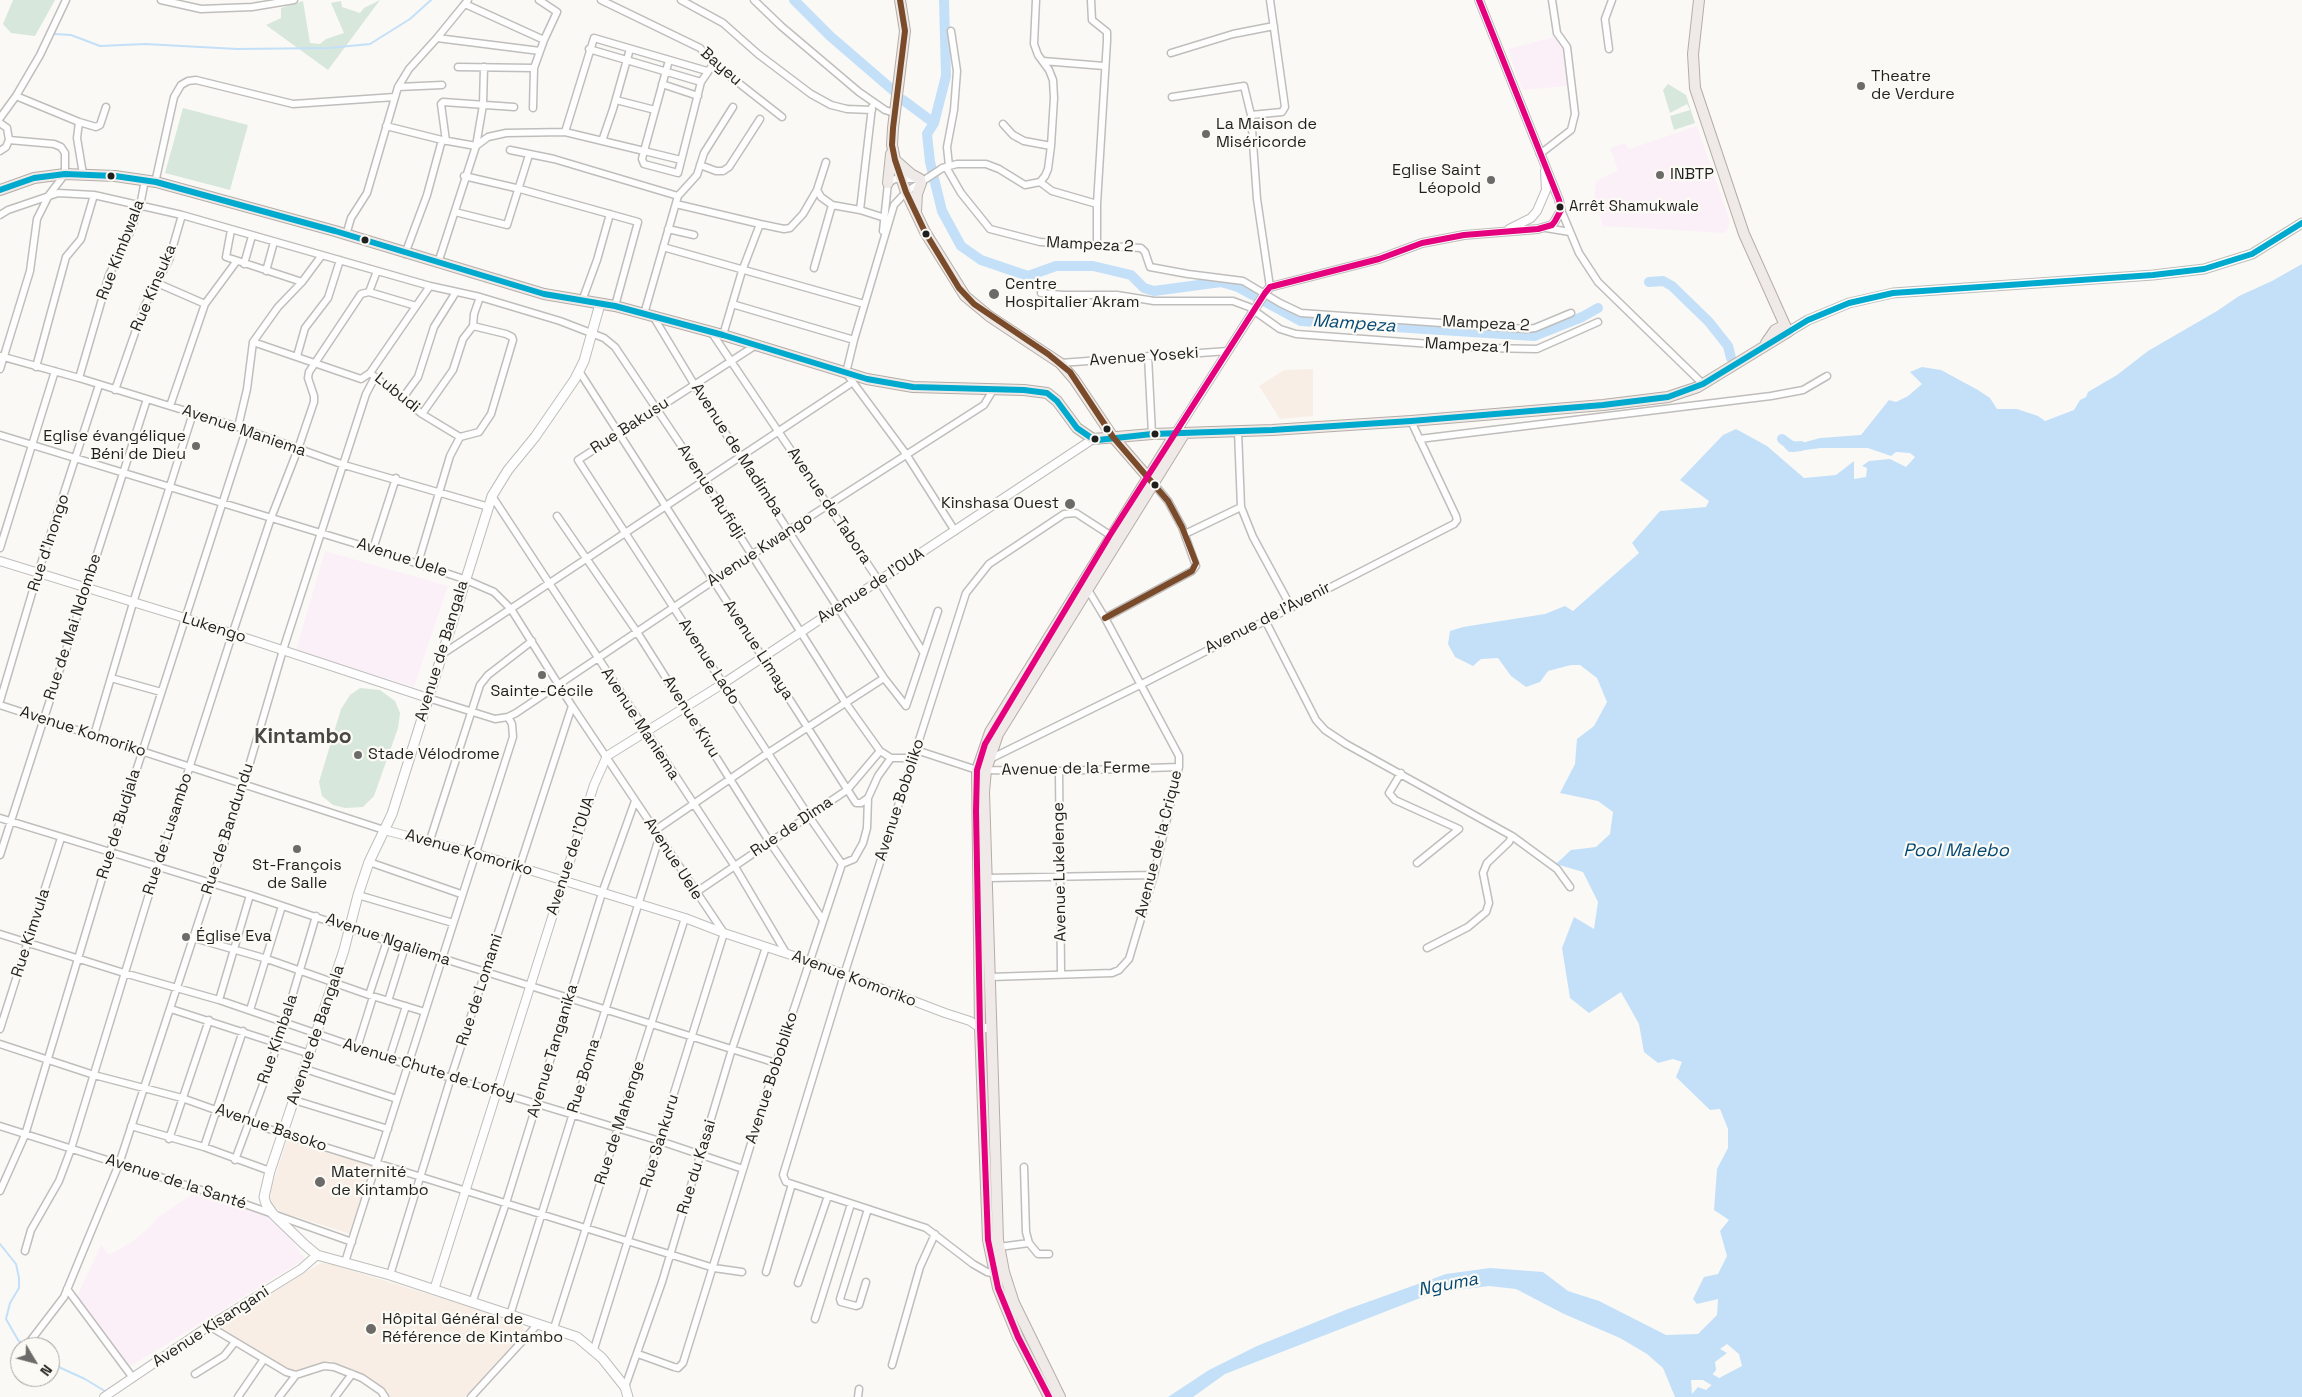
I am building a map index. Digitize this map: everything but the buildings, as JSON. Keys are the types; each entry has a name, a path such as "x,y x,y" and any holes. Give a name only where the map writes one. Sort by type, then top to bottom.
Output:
{"main road":[{"path":"888,182 894,113 904,54 905,31 900,0"},
{"path":"1699,0 1693,54 1695,88 1744,234 1787,328"},
{"path":"892,145 894,160 916,214 966,296 989,316 1060,363 1074,379 1113,437 1150,480"},
{"path":"894,160 911,174 923,180 917,194 916,214"},
{"path":"0,190 34,178 65,174 82,174 152,182 346,235 544,294 615,306 757,344 846,373 897,385 1024,390 1052,396 1077,428 1093,439 1152,434 1411,421 1602,406 1668,397 1703,384 1758,350 1787,328"},
{"path":"1775,330 1787,328 1850,303 1893,293 2153,275 2204,269 2252,254 2302,223"},
{"name":"Avenue de Bangala","path":"318,1254 305,1246 273,1214 266,1204 264,1197 270,1171 334,983 369,862 392,814 464,579 492,496 508,470 535,437 579,371 600,304"},
{"path":"1758,350 1769,341 1775,330 1778,311"},
{"path":"1048,1397 1018,1337 988,1240 983,766 990,732 1179,434"},
{"path":"1084,586 1110,535 1150,480"},
{"path":"983,766 990,978 986,1028 999,1273 1060,1397"},
{"path":"318,1254 390,1275 577,1337 594,1349 625,1387 628,1397"}],"street":[{"path":"0,118 16,96 40,55 66,0"},
{"path":"162,0 192,8 252,8 294,0"},
{"path":"220,8 221,0"},
{"path":"533,108 534,68 557,11 538,0"},
{"name":"Bayeu","path":"601,0 696,46 714,63 782,117"},
{"path":"681,0 724,23 758,54 811,94 839,107 872,110"},
{"path":"754,0 781,26 873,102 894,113"},
{"path":"955,531 906,454 846,373 864,304 894,205 906,192 945,167 964,163 986,164 999,169 1025,185 1040,182 1048,169 1054,98 1053,80 1038,55 1034,44 1036,0"},
{"path":"1091,0 1092,20 1107,32 1097,204 1097,247"},
{"path":"1251,115 1282,112 1285,107 1270,0"},
{"path":"1479,0 1559,200 1560,210 1579,253 1598,282 1703,384"},
{"path":"1542,158 1571,130 1576,114 1567,47 1557,33 1552,0"},
{"path":"1609,49 1605,19 1612,0"},
{"path":"346,235 351,218 368,194 398,87 409,69 466,2 544,40"},
{"path":"1171,53 1233,34 1274,26"},
{"path":"945,167 954,110 957,71 952,31"},
{"path":"437,38 540,51"},
{"path":"565,132 589,49 594,38 707,71"},
{"path":"589,49 701,82"},
{"path":"602,141 630,49"},
{"path":"669,60 642,159 644,164 675,174 678,173 701,82 714,63"},
{"path":"1043,61 1104,66"},
{"path":"458,67 534,68"},
{"path":"438,263 455,212 464,176 476,146 483,105 484,67"},
{"name":"Rue Kimbwala","path":"79,378 109,275 127,240 140,206 152,182 174,97 181,85 188,81 196,80 293,104 394,97"},
{"path":"662,84 698,96"},
{"path":"398,87 442,85"},
{"path":"1172,97 1244,86 1251,115 1266,292 1190,411 1179,434"},
{"path":"16,96 79,122 99,126 106,107"},
{"path":"616,100 655,110"},
{"path":"860,210 873,102"},
{"path":"405,254 427,195 444,140 442,103 514,106"},
{"path":"648,315 663,247 678,196 697,175 704,153 733,107"},
{"path":"700,165 716,171 723,171 729,167 760,119"},
{"path":"79,122 77,138 82,174"},
{"path":"0,123 7,128 9,140 6,147 0,151"},
{"path":"1003,124 1013,135 1024,141 1051,146"},
{"path":"386,126 476,146"},
{"path":"476,146 483,139 499,134 565,132 680,160"},
{"path":"0,369 2,357 30,271 37,219 49,194 65,174 65,153 62,147 40,142 9,140"},
{"path":"510,150 571,164 678,196"},
{"path":"455,212 507,225 520,189 529,155"},
{"path":"1502,232 1531,218 1537,211 1546,190 1542,158"},
{"path":"676,204 760,224 784,229 790,228 803,214 817,190 826,162"},
{"name":"Mampeza 2","path":"945,167 961,193 990,229 1034,241 1097,247 1142,248 1150,267 1188,274 1243,280 1266,292 1280,303 1301,313 1520,329 1535,328 1571,313"},
{"path":"464,176 634,220 638,225 615,306"},
{"path":"881,245 888,182 893,179 923,180"},
{"path":"1040,182 1052,191 1097,204"},
{"path":"817,190 820,197 832,205 860,210 885,218"},
{"name":"Avenue Rufidji","path":"49,194 61,192 94,195 182,215 430,286 480,298 592,332 615,347 705,480 845,702 880,752 890,758"},
{"path":"0,215 49,194"},
{"path":"36,367 66,257 80,239 94,195"},
{"path":"814,268 832,205"},
{"path":"1545,228 1556,221 1560,210"},
{"path":"582,301 597,260 610,214"},
{"name":"Rue Kinsuka","path":"115,390 144,307 169,260 182,215"},
{"path":"723,335 742,271 760,224"},
{"path":"1266,292 1379,259 1422,243 1464,235 1545,228 1570,232"},
{"path":"668,229 694,236"},
{"path":"231,230 225,256 236,262 302,282"},
{"path":"244,264 252,236"},
{"path":"266,271 274,242"},
{"path":"663,247 742,271 864,304"},
{"path":"238,428 253,342 278,307 302,282 322,255"},
{"path":"297,356 305,328 328,298 340,260"},
{"path":"170,406 205,304 236,262"},
{"path":"369,292 377,271"},
{"path":"157,283 205,304"},
{"name":"Lubudi","path":"430,286 372,375 422,414 460,437"},
{"path":"315,362 361,294 369,292 416,306"},
{"path":"402,399 418,376 434,327 456,292"},
{"name":"Mampeza 1","path":"1041,293 1117,295 1154,301 1233,301 1254,310 1280,329 1296,334 1485,348 1537,349 1598,322"},
{"path":"422,414 453,370 463,339 473,326 474,314 480,298"},
{"path":"732,304 854,340"},
{"name":"Avenue de Madimba","path":"648,315 742,456 884,678 906,706 923,652"},
{"path":"418,564 450,456 460,437 465,434 473,435 479,432 491,414 513,340 512,337 506,334 473,326"},
{"name":"Avenue de Tabora","path":"712,333 879,581 923,652"},
{"path":"253,342 361,379 372,375"},
{"name":"Rue Bakusu","path":"578,460 757,344"},
{"name":"Avenue Yoseki","path":"1060,363 1228,351"},
{"path":"1148,356 1152,434"},
{"name":"Avenue Maniema","path":"2,357 170,406 344,464 439,490 489,507"},
{"name":"Rue de Lusambo","path":"25,1250 30,1230 59,1182 71,1149 124,973 232,635 270,518 298,449 314,399 308,375 315,362"},
{"path":"0,548 55,371"},
{"name":"Avenue Limaya","path":"579,371 847,790 856,803 861,803 868,798"},
{"name":"Rue de Bandundu","path":"33,1337 56,1308 67,1289 119,1164 178,989 210,884 244,783 283,650 372,375"},
{"path":"1419,439 1771,396 1803,390 1827,376"},
{"path":"440,656 853,382"},
{"name":"Rue d'Inongo","path":"0,703 38,573 77,458 99,385"},
{"name":"Avenue Kwango","path":"508,717 789,530 984,405 993,390"},
{"name":"Rue de Mai Ndombe","path":"0,855 147,399"},
{"path":"94,735 192,413"},
{"name":"Avenue de l'Avenir","path":"983,766 1456,522 1456,516 1411,421"},
{"name":"Rue de Budjala","path":"0,1191 25,1135 110,852 246,430"},
{"path":"1238,431 1241,507 1253,537 1290,607"},
{"name":"Avenue Uele","path":"0,435 373,549 464,579 494,592 511,609 654,831 724,933"},
{"name":"Avenue de l’OUA","path":"434,1290 594,785 607,756 724,683 1093,439"},
{"name":"Avenue Lado","path":"578,460 627,532 673,608 724,683 808,815 842,864"},
{"path":"373,549 396,478"},
{"path":"1106,618 1194,569 1196,563 1185,534 1168,502 1150,480"},
{"name":"Avenue Maniema","path":"492,496 596,658 734,866 786,953"},
{"path":"1185,534 1241,507"},
{"name":"Avenue Boboliko","path":"792,1184 784,1180 783,1175 844,975 963,601 985,568 1026,538 1069,512 1076,513 1110,535"},
{"name":"Avenue Kivu","path":"557,516 637,632 770,841 823,920"},
{"name":"Lukengo","path":"0,561 185,618 428,698"},
{"name":"Avenue de la Crique","path":"1061,973 1112,972 1122,968 1129,960 1154,875 1180,767 1176,748 1140,685 1106,618 1084,586"},
{"path":"923,652 938,611"},
{"path":"1265,620 1316,720 1325,730 1346,744 1512,836 1557,869 1570,887"},
{"path":"430,840 470,712 483,681 532,641"},
{"path":"111,678 161,692"},
{"path":"654,831 730,778 884,678"},
{"path":"346,1262 474,853 513,737 512,724 508,717 495,719 428,698"},
{"name":"Avenue Komoriko","path":"0,703 42,720 142,750 384,830 430,840 685,918 810,961 986,1028"},
{"name":"Rue de Lomami","path":"390,1275 422,1177 451,1077 572,706"},
{"name":"Avenue de la Ferme","path":"916,750 983,766 1059,771 1180,767"},
{"name":"Rue de Dima","path":"695,893 847,790 880,752"},
{"path":"842,864 849,862 858,854 867,828 868,798 878,776 890,758 914,758"},
{"name":"Avenue Lukelenge","path":"1059,771 1058,876 1061,973"},
{"path":"1401,773 1389,794 1395,800 1458,829 1417,863"},
{"name":"Avenue Tanganika","path":"472,1302 506,1203 602,893 635,801"},
{"name":"Avenue Ngaliema","path":"0,818 316,916 386,942 530,985 776,1063"},
{"path":"1427,948 1468,926 1486,912 1489,903 1483,873 1488,863 1509,842 1512,836"},
{"name":"Rue Kimvula","path":"0,1029 61,838"},
{"name":"Rue Boma","path":"510,1315 659,838"},
{"path":"369,862 462,894"},
{"name":"Avenue Bobobliko","path":"638,1354 674,1367 680,1367 714,1268 776,1063 842,864"},
{"path":"987,878 1154,875"},
{"path":"219,1000 250,895"},
{"path":"358,895 453,923"},
{"path":"250,1010 282,906"},
{"name":"Rue Kimbala","path":"235,1160 278,1044 316,916"},
{"name":"Rue de Mahenge","path":"554,1328 685,918"},
{"name":"Rue Sankuru","path":"594,1349 724,933"},
{"name":"Avenue Chute de Lofoy","path":"0,934 78,960 219,1000 389,1059 660,1141 743,1169"},
{"path":"194,938 267,959 371,996 425,1012"},
{"path":"357,1048 386,942"},
{"path":"388,1001 405,947"},
{"name":"Rue du Kasai","path":"625,1387 638,1354 732,1049 766,947"},
{"path":"990,978 1061,973"},
{"path":"389,1059 406,1006"},
{"path":"171,1009 310,1054"},
{"path":"169,1139 209,1020"},
{"path":"204,1147 243,1031"},
{"name":"Avenue Basoko","path":"0,1044 94,1075 182,1098 283,1134 714,1268 742,1272"},
{"path":"305,1069 397,1099"},
{"path":"294,1100 388,1129"},
{"name":"Avenue de la Santé","path":"0,1126 273,1214 352,1242"},
{"path":"131,1126 169,1139 204,1147 235,1160 270,1171"},
{"path":"1024,1167 1026,1232 1029,1243 1038,1254 1049,1254"},
{"path":"766,1272 792,1184 919,1226 935,1234 972,1264 999,1273"},
{"path":"798,1283 828,1196"},
{"path":"814,1318 851,1204"},
{"path":"866,1282 859,1305 841,1302 840,1299 868,1210"},
{"path":"892,1365 920,1266 935,1234"},
{"path":"999,1247 1029,1243"},
{"name":"Avenue Kisangani","path":"104,1397 209,1326 301,1269 318,1254"},
{"path":"67,1289 133,1378"},
{"path":"471,1397 538,1324"},
{"path":"209,1326 264,1359 296,1375"},
{"path":"195,1374 224,1356 235,1342"},
{"path":"238,1397 264,1359"},
{"path":"279,1397 296,1375 324,1366 334,1367 352,1374 381,1395"},
{"path":"335,1397 352,1374"},
{"path":"858,1397 859,1389"}],"shaded area":[{"path":"1558,36 1563,43 1568,86 1522,90 1508,49"},
{"name":"INBTP","path":"1697,126 1730,221 1728,230 1724,233 1603,226 1594,200 1596,181 1618,170 1610,148 1625,143 1629,149"},
{"path":"1313,369 1313,416 1280,419 1259,386 1284,370"},
{"path":"325,551 448,586 414,687 296,650"},
{"name":"Maternité de Kintambo","path":"287,1140 372,1165 350,1234 281,1212 274,1207 270,1199 271,1189"},
{"path":"194,1193 262,1214 281,1225 305,1259 131,1366 123,1359 77,1296 101,1245 109,1255 133,1241 150,1227 158,1217"},
{"name":"Hôpital Général de Référence de Kintambo","path":"321,1263 331,1264 522,1323 525,1332 465,1397 389,1397 380,1385 330,1361 298,1374 212,1326"}],"green space":[{"path":"13,0 55,0 35,36 11,33 3,24"},
{"path":"380,0 328,70 266,25 281,18 281,8 303,1 310,43 320,44 326,39 344,33 331,3 341,1 342,7 360,13 364,8"},
{"path":"1668,84 1686,95 1695,123 1674,130 1670,116 1690,110 1687,104 1670,113 1663,90"},
{"path":"183,108 248,125 230,190 165,173"},
{"name":"Stade Vélodrome","path":"360,688 380,690 395,701 400,713 398,728 374,796 363,807 345,808 333,805 322,796 319,782 341,709 350,695"}],"water":[{"name":"Pool Malebo","path":"2302,264 2302,1397 1675,1397 1663,1368 1647,1354 1620,1338 1564,1314 1516,1289 1489,1286 1433,1293 1225,1374 1193,1397 1168,1397 1209,1370 1257,1346 1348,1309 1446,1274 1490,1268 1543,1272 1568,1291 1599,1301 1666,1335 1698,1334 1717,1315 1718,1299 1697,1304 1693,1299 1704,1277 1718,1274 1727,1256 1720,1231 1729,1220 1714,1210 1717,1169 1728,1148 1728,1129 1720,1109 1710,1110 1676,1077 1682,1062 1673,1059 1658,1063 1644,1052 1639,1024 1621,992 1589,1013 1570,998 1562,948 1574,917 1594,929 1598,902 1583,872 1556,864 1571,850 1596,847 1610,834 1613,812 1598,801 1560,793 1575,764 1577,739 1594,726 1607,702 1597,678 1580,665 1571,665 1548,671 1540,682 1526,687 1511,676 1498,658 1481,659 1473,666 1455,657 1448,644 1450,631 1463,627 1545,614 1565,606 1573,611 1639,553 1632,543 1660,511 1706,507 1709,501 1680,480 1723,435 1736,429 1767,446 1804,478 1836,475 1854,461 1854,479 1866,477 1867,468 1862,466 1869,461 1890,459 1906,467 1915,457 1910,453 1896,452 1891,456 1868,448 1821,448 1789,452 1784,447 1792,441 1802,443 1820,438 1861,435 1889,400 1896,402 1908,396 1922,384 1910,372 1922,367 1941,370 1978,390 1990,398 1997,409 2017,409 2038,416 2045,421 2074,410 2088,392 2117,375 2148,351 2239,296 2272,281","holes":["1727,1344 1739,1354 1742,1366 1721,1377 1706,1390 1698,1387 1692,1394 1691,1380 1708,1380 1716,1370 1715,1362 1727,1353 1720,1349"]}],"waterway":[{"path":"55,34 71,35 100,46 145,44 237,49 329,48 370,44 410,19 431,0"},
{"path":"794,0 830,36 895,92"},
{"name":"Mampeza","path":"944,0 946,76 934,123 927,134 930,162 942,211 961,246 981,260 1028,276 1056,266 1093,266 1131,275 1144,288 1154,291 1221,282 1238,287 1301,321 1534,336 1582,317 1598,308"},
{"path":"903,100 934,123"},
{"name":"Mampeza","path":"1649,282 1663,281 1672,286 1709,322 1728,346 1731,358"},
{"name":"Mampeza","path":"1782,439 1793,447 1801,446"},
{"path":"0,1244 16,1264 19,1278 19,1288 10,1303 6,1319 16,1337"},
{"path":"60,1368 85,1379 108,1393"},
{"name":"Nguma","path":"1699,1372 1742,1397"}],"transit line":[{"path":"900,0 905,31 892,145 906,192 925,232 959,288 974,304 1048,354 1070,372 1113,437 1168,501 1182,527 1196,563 1192,571 1105,618"},
{"path":"1049,1397 1018,1337 998,1288 988,1240 980,1028 976,811 977,770 985,744 1110,535 1270,287 1379,259 1422,243 1464,235 1538,229 1552,225 1555,221 1561,210 1559,200 1479,0"},
{"path":"0,190 34,178 65,174 115,176 156,182 335,231 544,294 615,306 723,335 867,379 913,387 1024,390 1047,393 1057,401 1077,428 1093,439 1098,440 1152,434 1272,430 1411,421 1603,405 1668,397 1703,384 1808,320 1849,303 1893,293 2153,275 2204,269 2252,254 2302,223"}],"place":[{"name":"Theatre de Verdure","path":"1861,86"},
{"name":"La Maison de Miséricorde","path":"1206,134"},
{"name":"INBTP","path":"1660,175"},
{"name":"Eglise Saint Léopold","path":"1491,180"},
{"name":"Arrêt Shamukwale","path":"1560,207"},
{"name":"Centre Hospitalier Akram","path":"994,294"},
{"name":"Eglise évangélique Béni de Dieu","path":"196,446"},
{"name":"Kinshasa Ouest","path":"1070,504"},
{"name":"Sainte-Cécile","path":"542,675"},
{"name":"Stade Vélodrome","path":"358,755"},
{"name":"St-François de Salle","path":"297,849"},
{"name":"Église Eva","path":"186,937"},
{"name":"Maternité de Kintambo","path":"320,1182"},
{"name":"Hôpital Général de Référence de Kintambo","path":"371,1329"}],"district":[{"name":"Kintambo","path":"303,737"}]}
